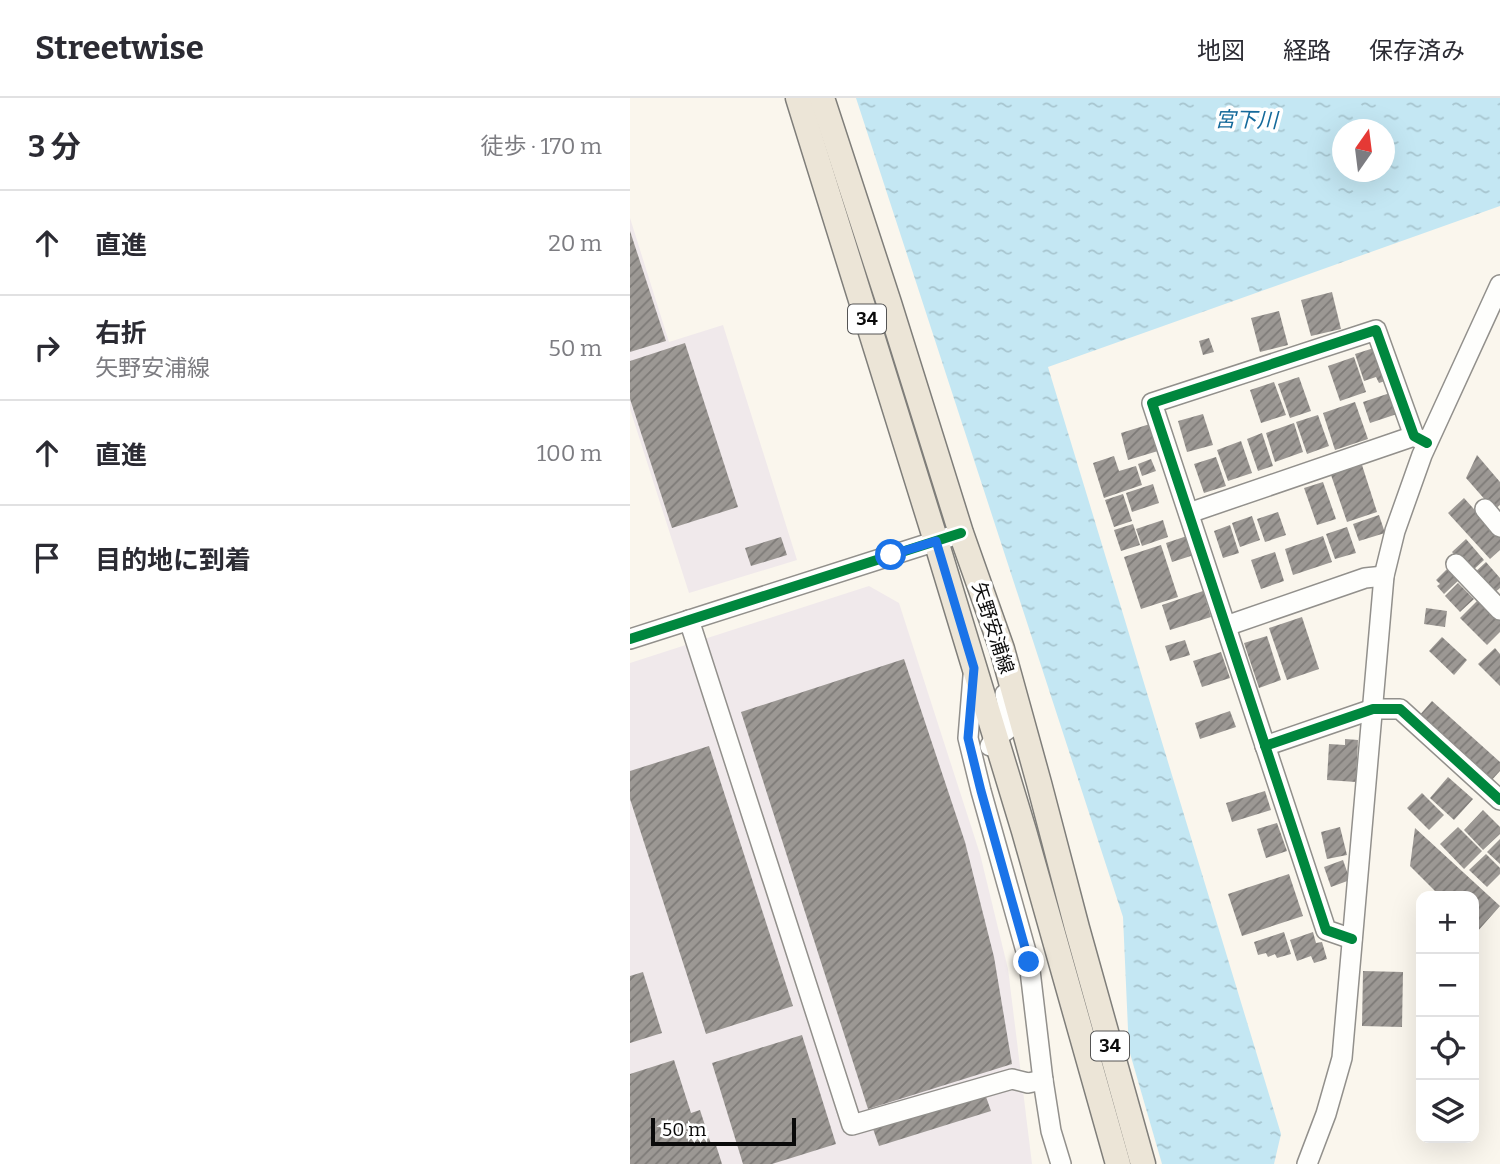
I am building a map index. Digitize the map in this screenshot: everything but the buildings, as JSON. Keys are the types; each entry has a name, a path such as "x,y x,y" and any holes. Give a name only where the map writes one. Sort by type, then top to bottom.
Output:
{"main road":[{"name":"矢野安浦線","path":"798,98 936,541 1053,934 1118,1164"},
{"name":"矢野安浦線","path":"822,98 961,533 1002,649 1143,1164"}],"street":[{"path":"1307,1164 1326,1114 1342,1058 1384,576 1421,439 1500,285"},
{"path":"1352,940 1326,930 1153,403 1376,330 1421,439"},
{"path":"1189,513 1421,439"},
{"path":"1485,509 1500,527"},
{"path":"630,639 961,533"},
{"path":"1456,564 1500,610"},
{"path":"1226,626 1364,578 1384,576"},
{"path":"688,620 852,1125 1012,1079 1028,1083 1043,1080"},
{"path":"981,791 983,757 995,738 1007,729 1009,713 1001,680 1002,649"},
{"path":"974,668 968,738 1029,962 1051,1131 1061,1164"},
{"path":"1265,746 1373,709 1400,709 1500,800"}],"shaded area":[{"path":"630,218 669,342 723,325 797,560 689,593 630,409"},
{"path":"869,586 899,603 980,854 1008,969 1032,1164 630,1164 630,663"}],"water":[{"name":"宮下川","path":"856,98 1500,98 1500,206 1048,367 1281,1134 1274,1164 1134,1164 1123,917"}],"pier":[{"path":"1125,1036 1162,1164 1130,1164"}],"cycle path":[{"path":"1352,939 1326,930 1152,403 1376,330 1414,436 1427,443"},
{"path":"630,639 961,533"},
{"path":"1265,746 1373,709 1400,709 1500,800"}],"route":[{"path":"891,555 936,541 974,668 968,738 1029,962"}]}
